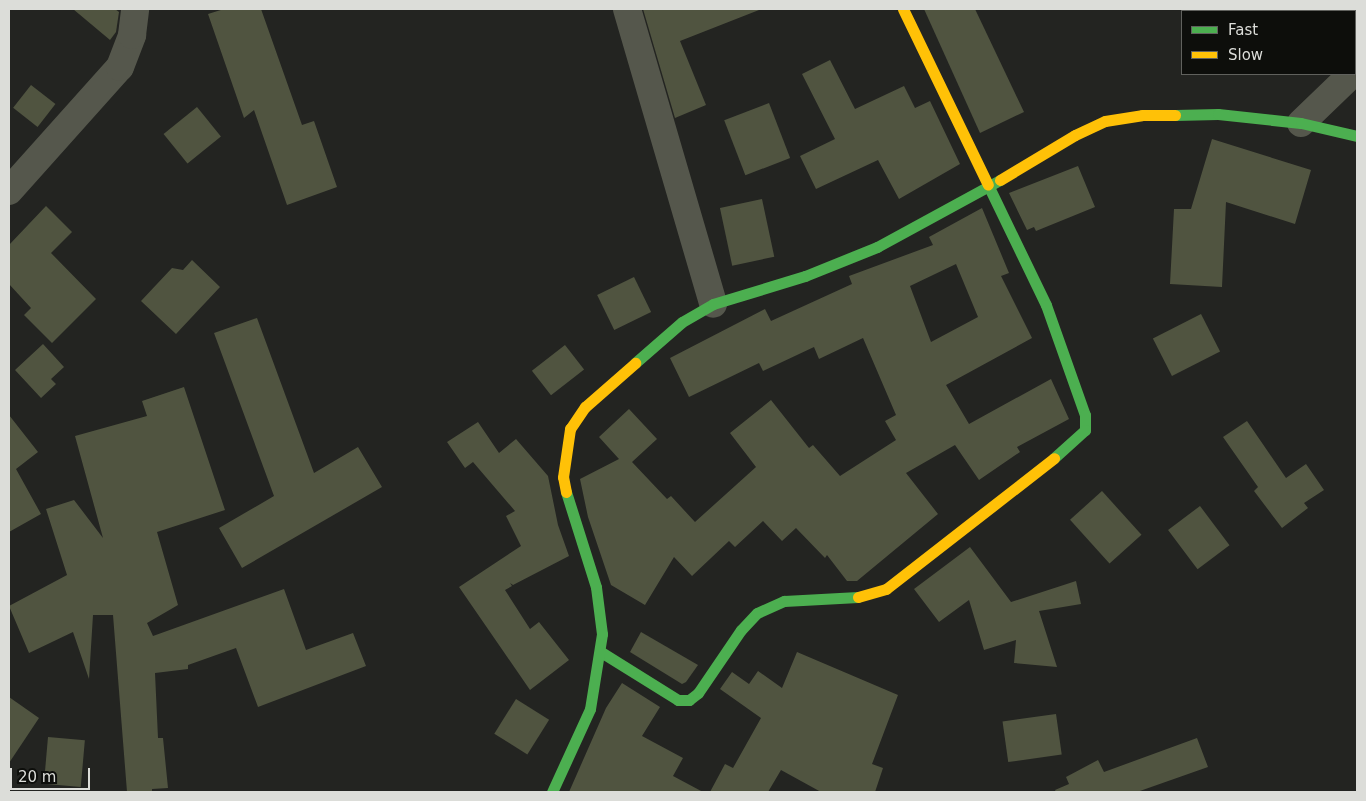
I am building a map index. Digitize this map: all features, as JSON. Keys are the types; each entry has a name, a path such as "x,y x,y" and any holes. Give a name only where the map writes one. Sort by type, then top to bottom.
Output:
{"street":[{"path":"9,191 120,67 132,35 135,9"},
{"path":"627,9 713,304"},
{"path":"601,652 678,700 689,700 698,693 741,630 757,613 784,601 818,597 860,597 886,589 1080,436 1085,430 1085,415 1046,305 987,188 903,9"},
{"path":"1301,123 1351,75"},
{"path":"552,792 590,709 601,652 601,608 573,521 564,477 570,429 584,407 682,322 713,304 805,276 877,247 987,188 1074,135 1105,122 1142,115 1218,114 1301,123 1357,136"}],"building":[{"path":"73,9 115,9 119,12 116,32 110,40"},
{"path":"224,9 261,9 302,125 314,121 337,187 287,205 254,110 244,118 208,14"},
{"path":"643,9 759,10 680,41 706,105 675,118"},
{"path":"924,9 975,9 1024,112 980,133"},
{"path":"830,60 855,109 904,86 915,108 930,101 960,164 899,199 878,160 816,189 800,156 835,139 802,74"},
{"path":"31,85 55,104 38,127 13,108"},
{"path":"769,103 790,158 745,175 724,120"},
{"path":"197,107 221,137 187,164 164,134"},
{"path":"1212,139 1311,170 1295,224 1226,202 1222,287 1170,284 1174,209 1191,209"},
{"path":"1078,166 1095,207 1036,231 1034,227 1027,230 1009,193"},
{"path":"762,199 774,257 732,266 720,208"},
{"path":"46,206 72,232 51,253 96,299 52,343 24,315 31,308 9,284 9,245"},
{"path":"982,208 1009,273 1001,276 1032,338 946,385 969,424 1051,379 1069,419 1017,447 1020,452 979,480 955,445 906,473 938,514 857,581 847,581 827,555 825,558 796,528 782,541 763,521 735,547 729,541 692,576 674,557 645,605 611,585 588,517 580,479 619,459 599,437 629,409 657,439 632,462 667,499 671,496 695,522 756,467 730,433 771,400 809,448 813,445 840,476 896,440 885,421 896,415 863,338 819,359 814,347 763,371 759,363 689,397 670,358 765,309 771,321 852,284 849,276 933,245 929,237","holes":["956,264 978,317 931,342 910,286"]},
{"path":"192,260 220,287 176,334 141,301 172,268 183,270"},
{"path":"634,277 651,312 614,330 597,295"},
{"path":"1201,314 1220,351 1172,376 1153,339"},
{"path":"257,318 314,473 358,447 382,487 242,568 219,528 274,496 214,333"},
{"path":"43,344 64,367 51,379 56,384 41,398 15,370"},
{"path":"565,345 584,369 551,395 532,371"},
{"path":"184,387 225,510 157,532 178,605 147,623 153,636 284,589 306,650 353,633 366,666 258,707 236,648 188,665 188,669 155,673 158,738 163,738 168,788 152,789 152,792 127,792 113,615 93,615 89,679 73,632 29,653 9,606 67,575 46,509 74,500 103,538 75,436 147,416 142,401"},
{"path":"9,415 38,452 16,469 41,514 9,532"},
{"path":"1247,421 1286,478 1306,464 1324,490 1304,503 1308,508 1282,528 1254,491 1258,487 1223,437"},
{"path":"478,422 499,453 516,439 548,476 558,525 569,556 513,585 510,583 512,586 505,590 530,629 539,622 569,660 530,690 459,587 521,546 506,516 515,511 473,462 465,468 447,442"},
{"path":"1102,491 1141,535 1110,564 1070,520"},
{"path":"1200,506 1229,545 1198,569 1168,530"},
{"path":"970,547 1011,602 1076,581 1081,604 1039,611 1057,667 1014,663 1016,640 984,650 969,600 939,622 914,589"},
{"path":"641,632 698,665 686,682 682,684 630,652"},
{"path":"797,652 898,695 872,764 883,768 875,792 821,792 781,770 768,792 710,792 725,764 733,768 761,718 720,689 732,672 749,684 758,671 782,688"},
{"path":"622,683 660,707 642,736 683,758 673,776 703,792 569,792 606,708"},
{"path":"9,697 39,718 9,763"},
{"path":"516,699 549,720 527,754 494,734"},
{"path":"1056,714 1062,755 1008,762 1003,722"},
{"path":"48,737 85,740 81,787 44,784"},
{"path":"1197,738 1208,767 1137,792 1056,792 1055,790 1069,784 1066,777 1098,760 1104,772"}],"traffic: fast":[{"path":"1175,115 1218,114 1301,123 1357,136"},
{"path":"635,363 682,322 713,304 805,276 877,247 1000,180"},
{"path":"988,185 1046,305 1085,415 1085,430 1054,458"},
{"path":"552,792 590,709 602,634 596,587 566,492"},
{"path":"601,652 678,700 689,700 698,693 741,630 757,613 784,601 858,597"}],"traffic: slow":[{"path":"903,9 988,185"},
{"path":"1000,180 1075,135 1105,121 1142,115 1175,115"},
{"path":"566,492 563,477 570,429 585,407 635,363"},
{"path":"858,597 886,589 1054,458"}]}
